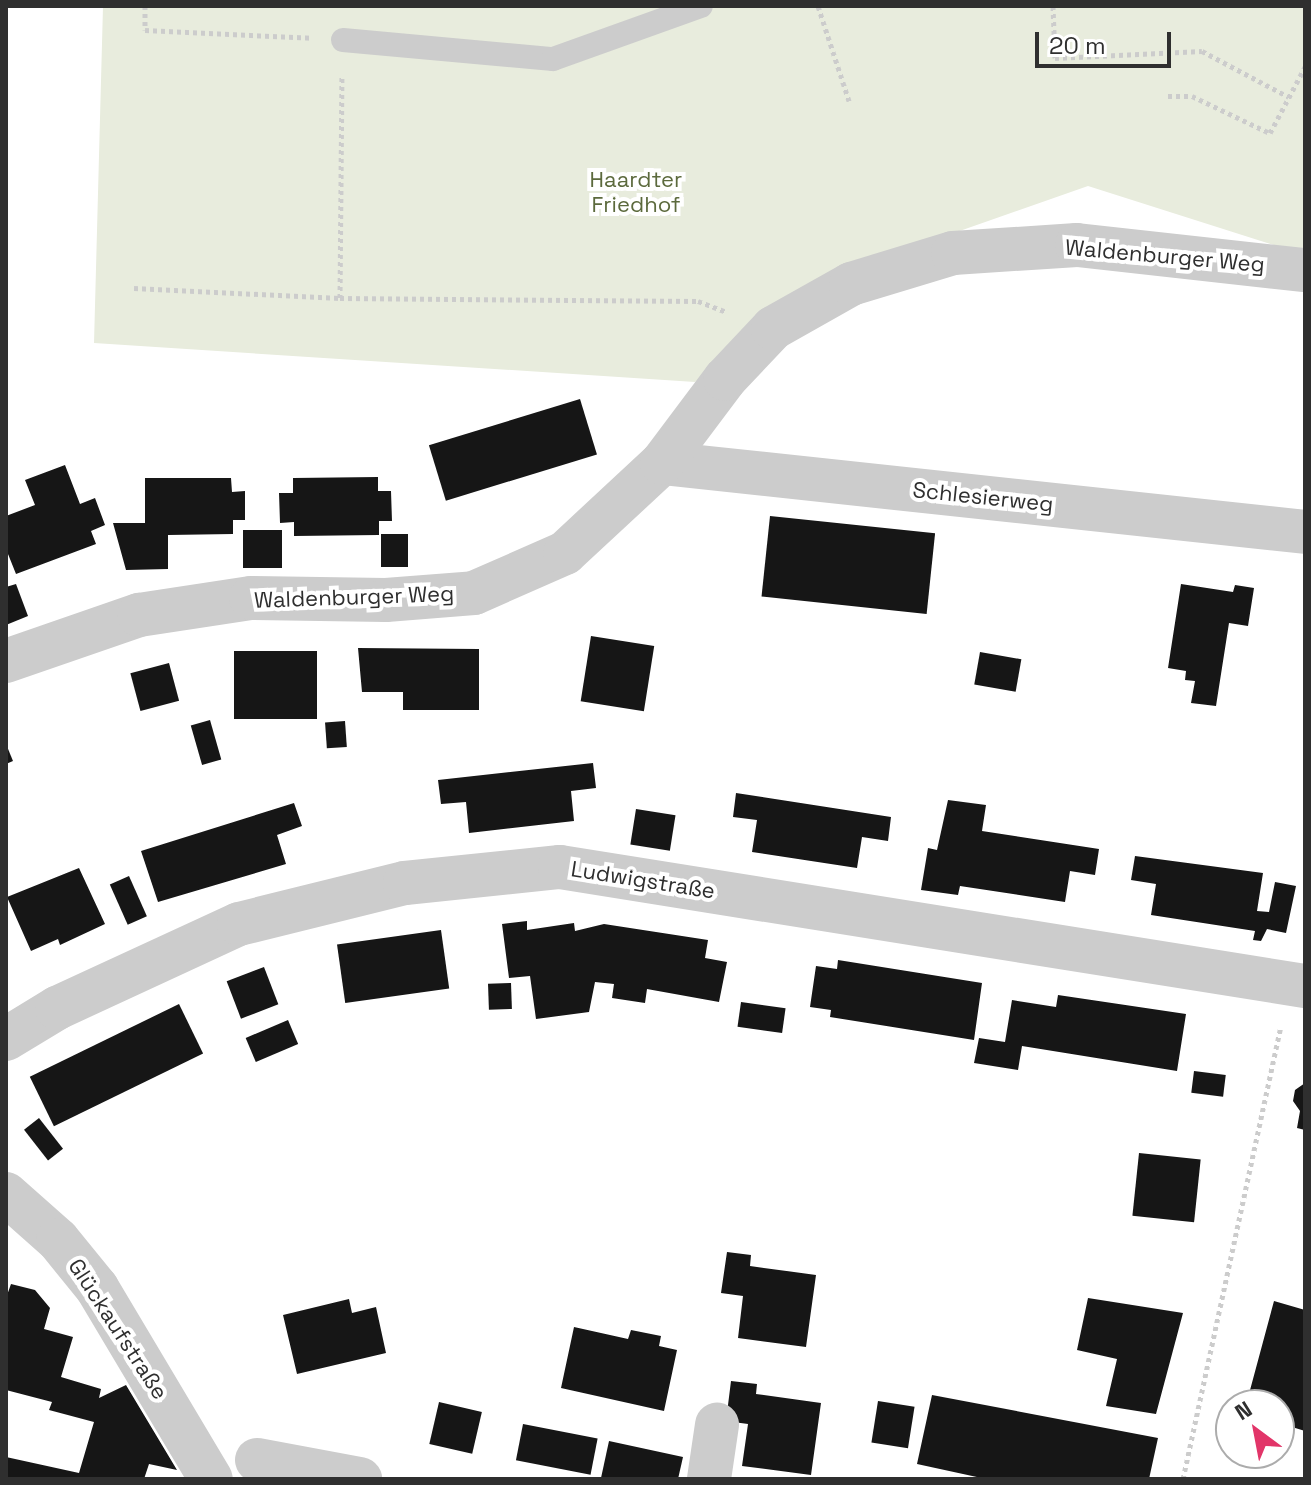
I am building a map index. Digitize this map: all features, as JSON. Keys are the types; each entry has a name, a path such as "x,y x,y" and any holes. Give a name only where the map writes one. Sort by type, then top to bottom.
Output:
{"street":[{"name":"Waldenburger Weg","path":"6,661 139,615 251,598 386,600 474,593 565,553 662,463 725,379 773,328 851,284 953,253 1077,245 1305,270"},
{"name":"Schlesierweg","path":"662,463 1305,532"},
{"name":"Ludwigstraße","path":"6,1039 57,1008 239,924 405,883 560,867 1298,985"},
{"name":"Glückaufstraße","path":"6,1194 58,1240 119,1322 211,1479"},
{"path":"709,1479 717,1425"},
{"path":"257,1460 360,1479"}],"lane":[{"path":"343,40 553,59 701,6"}],"path":[{"path":"145,6 145,30 343,40 340,298"},
{"path":"818,6 849,101"},
{"path":"1053,6 1055,58 1202,51 1289,97"},
{"path":"1168,96 1192,96 1270,133 1305,67"},
{"path":"134,288 340,298 698,301 773,328"},
{"path":"1183,1479 1298,985"}],"green space":[{"name":"Haardter Friedhof","path":"103,6 1305,6 1305,255 1088,186 840,273 695,382 94,343"}],"building":[{"path":"580,399 597,454 446,501 429,445"},
{"path":"65,465 80,504 95,498 105,525 91,531 96,544 16,574 6,549 6,516 35,505 25,480"},
{"path":"378,477 378,491 391,491 392,521 379,521 379,535 294,536 294,522 280,523 279,493 293,493 293,478"},
{"path":"145,478 231,478 232,492 245,491 245,520 233,520 233,534 168,535 168,569 126,570 113,523 145,523"},
{"path":"770,516 935,533 927,614 762,597"},
{"path":"243,530 282,530 282,568 243,568"},
{"path":"381,534 408,534 408,567 381,567"},
{"path":"16,584 28,616 6,625 6,587"},
{"path":"1181,584 1233,592 1235,585 1254,588 1248,626 1229,623 1216,706 1191,703 1195,681 1185,680 1186,671 1168,668"},
{"path":"591,636 654,646 644,711 581,701"},
{"path":"358,648 479,649 479,710 403,710 403,692 362,692"},
{"path":"234,651 317,651 317,719 234,719"},
{"path":"980,652 1021,659 1016,692 974,684"},
{"path":"169,663 179,701 140,711 130,673"},
{"path":"210,720 221,759 202,765 191,726"},
{"path":"345,721 347,747 327,748 325,722"},
{"path":"6,744 13,761 6,764"},
{"path":"593,763 596,788 571,791 574,821 469,833 466,802 441,804 438,780"},
{"path":"736,793 891,817 888,841 862,837 857,868 752,852 757,820 733,817"},
{"path":"948,800 986,805 982,831 1099,849 1095,875 1070,871 1065,902 960,886 958,895 921,890 928,848 937,850"},
{"path":"294,803 302,826 277,835 286,864 158,902 141,851"},
{"path":"636,809 676,815 670,851 630,845"},
{"path":"1135,856 1263,873 1257,911 1269,912 1275,882 1296,886 1286,933 1267,929 1261,941 1253,940 1255,931 1151,915 1156,884 1131,880"},
{"path":"79,868 105,924 60,945 58,939 31,951 7,897"},
{"path":"129,876 147,916 128,925 110,885"},
{"path":"527,921 527,930 574,923 575,931 604,924 708,940 705,958 727,962 719,1002 647,989 645,1003 612,998 614,984 595,982 589,1012 536,1019 530,976 509,978 502,924"},
{"path":"441,930 449,988 345,1003 337,945"},
{"path":"838,960 982,983 974,1040 830,1017 831,1010 810,1007 816,966 837,969"},
{"path":"264,967 278,1004 241,1019 227,981"},
{"path":"511,983 512,1009 489,1010 488,984"},
{"path":"1058,995 1186,1014 1177,1071 1022,1046 1018,1070 974,1063 979,1038 1005,1042 1012,1000 1056,1007"},
{"path":"741,1002 786,1008 782,1033 738,1027"},
{"path":"179,1004 203,1053 54,1126 30,1077"},
{"path":"288,1020 298,1044 256,1062 246,1038"},
{"path":"1194,1071 1226,1075 1223,1097 1191,1093"},
{"path":"1305,1083 1305,1130 1297,1128 1300,1111 1293,1101 1295,1090"},
{"path":"39,1118 63,1149 48,1160 24,1130"},
{"path":"1139,1153 1201,1159 1194,1222 1132,1216"},
{"path":"727,1252 751,1255 750,1266 816,1275 806,1347 738,1338 743,1296 721,1293"},
{"path":"11,1284 35,1290 50,1308 44,1329 73,1337 61,1377 101,1389 99,1398 126,1385 177,1470 149,1464 144,1479 6,1479 6,1457 79,1473 94,1422 49,1410 52,1402 6,1390 6,1298"},
{"path":"1088,1298 1183,1313 1156,1414 1106,1406 1117,1359 1077,1350"},
{"path":"349,1299 352,1313 376,1307 386,1353 297,1374 283,1315"},
{"path":"1274,1301 1305,1310 1305,1431 1295,1428 1295,1389 1250,1389"},
{"path":"574,1327 628,1339 631,1330 661,1336 659,1346 677,1350 664,1411 561,1388"},
{"path":"731,1381 757,1384 756,1394 821,1403 811,1475 742,1466 748,1424 726,1421"},
{"path":"932,1395 1158,1438 1149,1479 986,1479 917,1464"},
{"path":"878,1401 915,1407 908,1448 871,1442"},
{"path":"439,1402 482,1412 472,1454 429,1444"},
{"path":"523,1424 598,1439 591,1475 516,1460"},
{"path":"609,1441 683,1457 678,1479 601,1478"}]}
